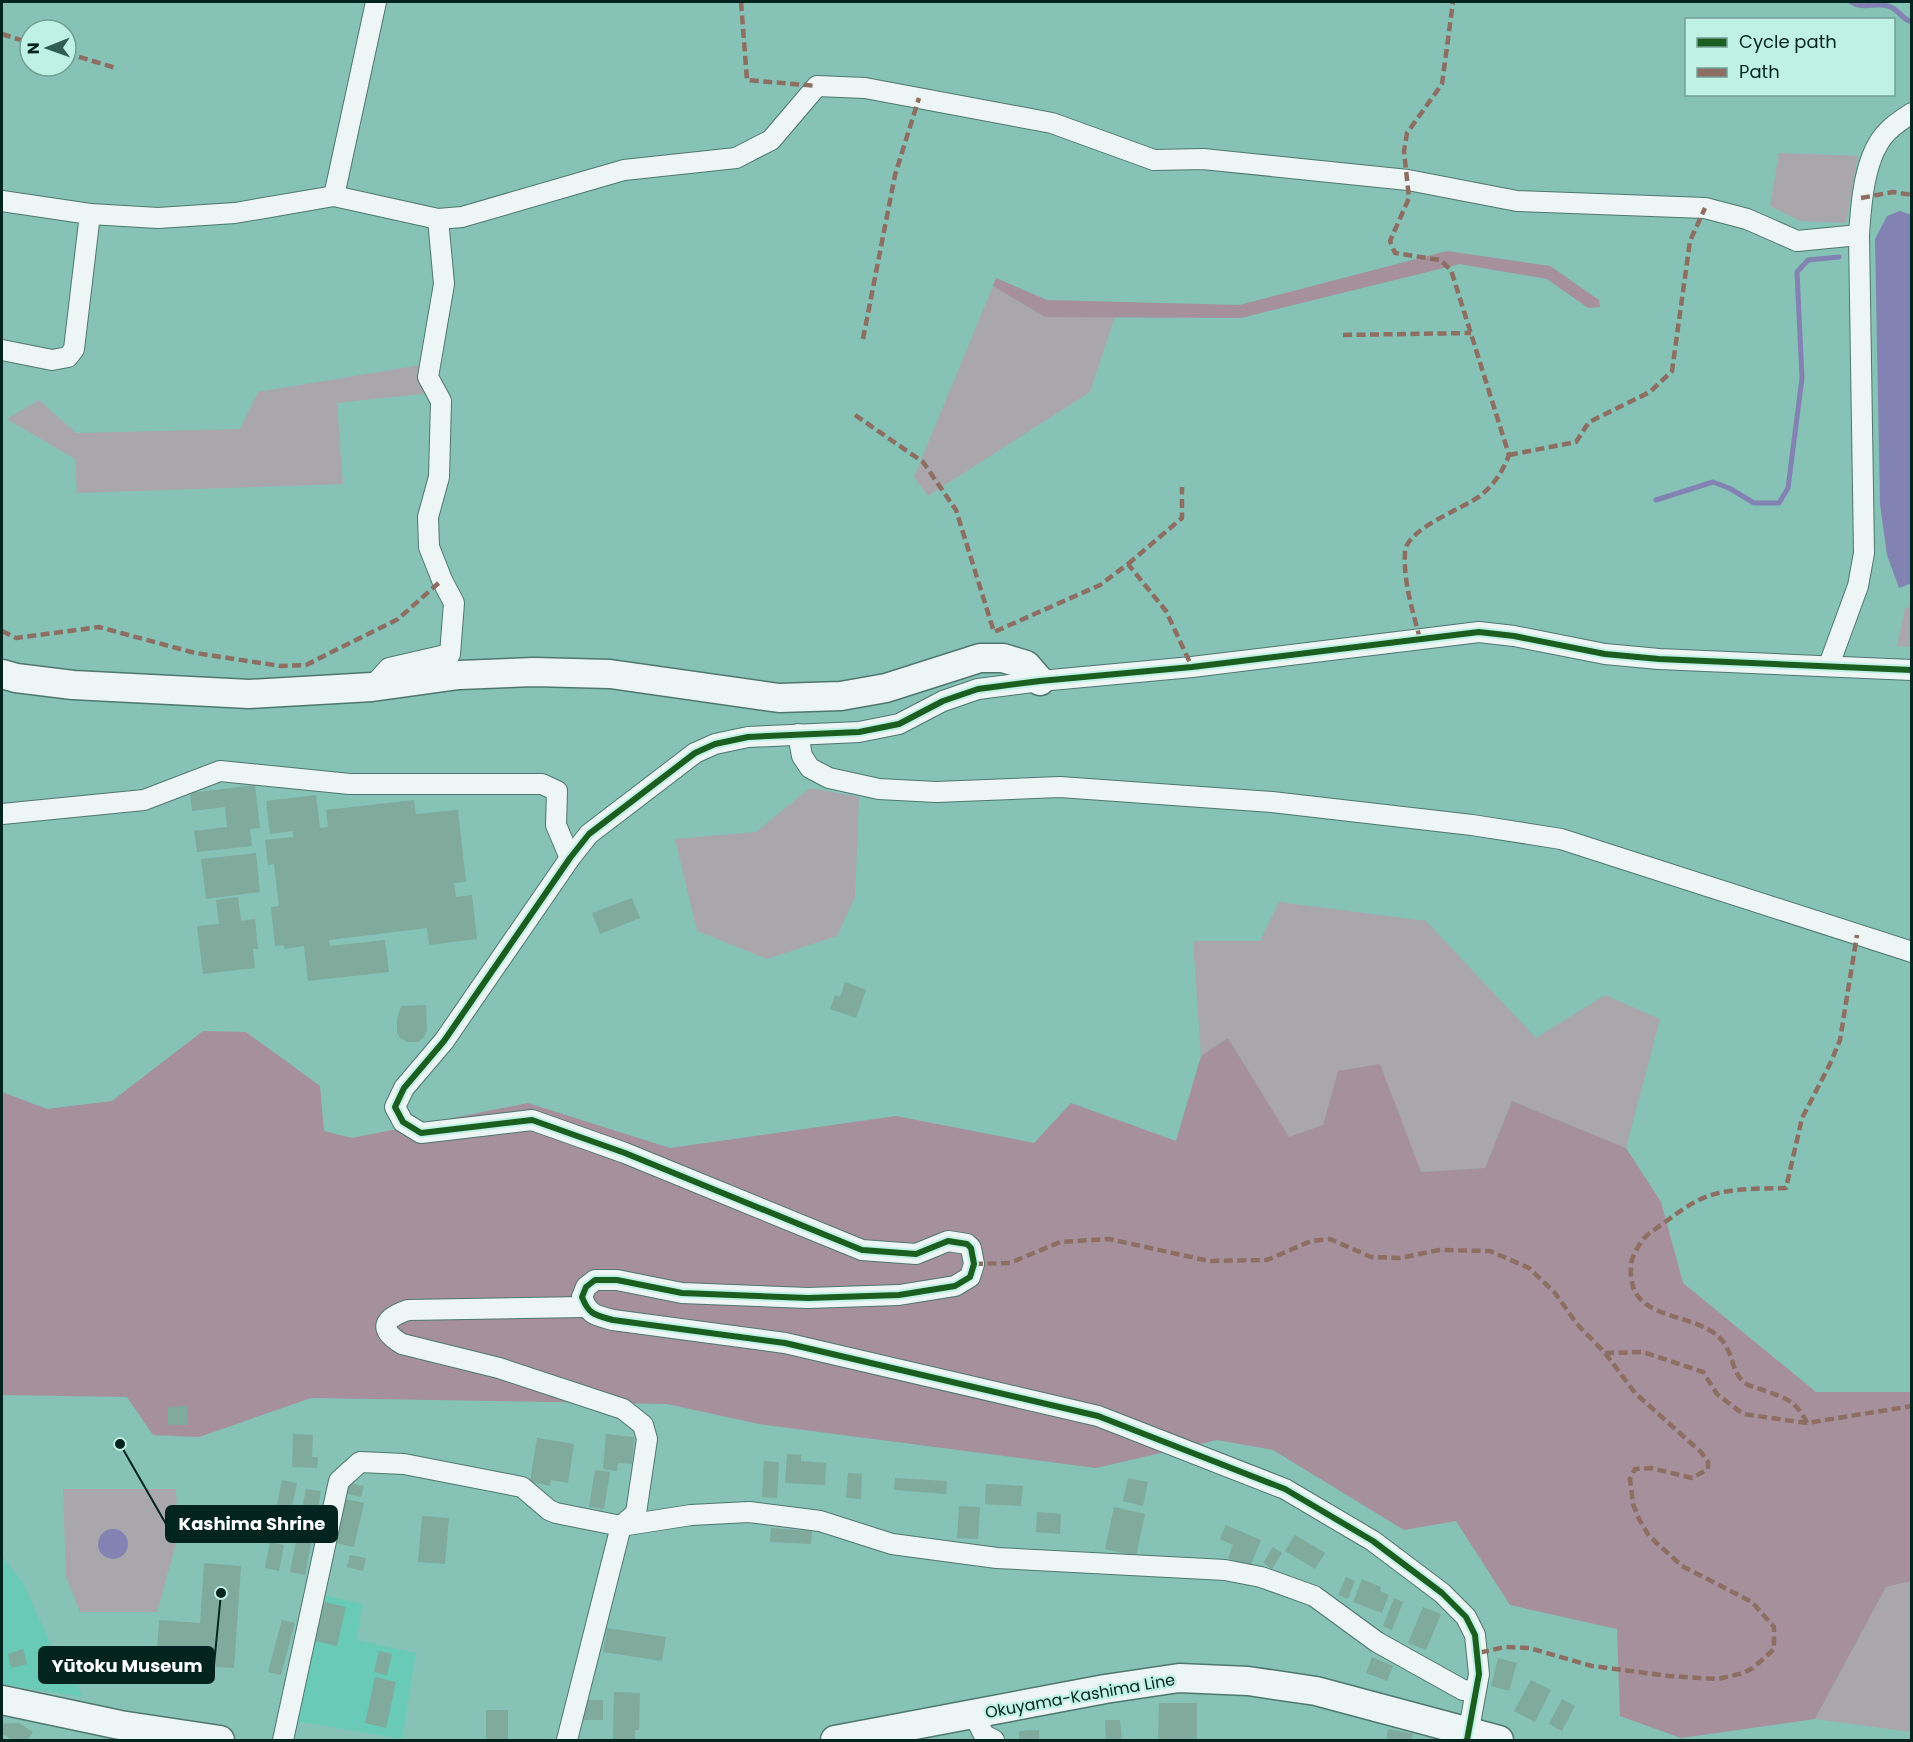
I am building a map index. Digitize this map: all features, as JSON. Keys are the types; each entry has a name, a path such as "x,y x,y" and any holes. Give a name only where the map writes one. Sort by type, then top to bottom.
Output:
{"street":[{"path":"334,196 376,2"},
{"path":"2,201 90,214 158,219 235,213 334,196 438,219 462,218 624,170 736,158 771,140 817,86 865,88 1052,123 1154,160 1203,159 1408,180 1517,201 1705,208 1747,219 1797,241 1859,235"},
{"path":"1829,665 1858,586 1864,553 1859,235 1861,198 1871,159 1887,131 1911,113"},
{"path":"2,350 52,360 68,357 74,349 90,214"},
{"path":"372,687 389,668 450,654 454,603 429,548 428,517 439,477 441,422 441,401 428,377 444,284 438,219"},
{"path":"1468,1736 1479,1674 1475,1635 1466,1617 1442,1593 1373,1541 1285,1489 1098,1416 785,1342 613,1320 594,1315 586,1307 582,1297 586,1287 595,1280 617,1281 682,1293 808,1298 899,1295 963,1283 970,1277 974,1264 970,1248 966,1244 948,1241 916,1254 862,1250 625,1153 532,1120 421,1133 403,1122 395,1107 404,1088 444,1041 589,834 695,753 715,744 748,737 859,732 899,724 943,701 978,689 1192,667 1479,632 1514,636 1605,654 1659,659 1911,670"},
{"path":"2,674 73,686 249,694 372,687 459,675 534,672 610,674 778,698 841,696 886,688 980,658 1003,658 1026,665 1041,681"},
{"path":"798,734 802,756 810,768 829,778 879,789 936,792 1060,787 1272,802 1472,825 1562,839 1911,952"},
{"path":"2,814 144,800 220,771 351,784 542,784 557,791 556,825 570,858"},
{"path":"567,1740 621,1526 636,1513 647,1439 643,1425 623,1408 499,1368 402,1344 390,1337 386,1329 387,1322 394,1315 408,1310 586,1307"},
{"path":"283,1740 339,1481 360,1462 404,1464 522,1487 549,1510 556,1513 621,1526 691,1515 749,1512 820,1521 892,1544 997,1558 1224,1570 1260,1577 1314,1596 1377,1642 1463,1690 1475,1691"},
{"name":"Okuyama-Kashima Line","path":"835,1740 1105,1689 1179,1678 1248,1681 1316,1691 1468,1736 1499,1740"},
{"path":"3,1702 120,1725 220,1740"},
{"path":"974,1715 984,1735 994,1740"}],"shaded area":[{"path":"1779,153 1858,156 1846,223 1800,221 1770,206"},
{"path":"1447,251 1550,266 1599,300 1600,307 1588,308 1547,279 1460,264 1241,318 1045,317 993,286 996,278 1047,300 1239,305"},
{"path":"993,286 1045,317 1115,317 1090,392 928,496 914,477"},
{"path":"427,364 429,393 337,403 343,484 77,493 75,459 7,419 39,400 76,433 240,429 258,392"},
{"path":"1911,607 1911,647 1897,646 1905,608"},
{"path":"810,788 859,797 855,897 837,936 767,959 697,931 675,839 756,832"},
{"path":"1279,902 1426,921 1536,1038 1605,995 1660,1019 1626,1148 1512,1101 1485,1168 1421,1172 1338,1072 1323,1125 1289,1138 1228,1038 1201,1056 1193,941 1260,941"},
{"path":"203,1031 246,1032 320,1086 324,1131 352,1138 528,1103 670,1148 896,1116 1034,1143 1071,1103 1176,1141 1201,1056 1228,1038 1289,1137 1323,1125 1338,1071 1380,1064 1421,1172 1485,1168 1512,1101 1626,1148 1661,1202 1683,1283 1816,1392 1911,1392 1911,1581 1886,1587 1815,1719 1681,1738 1620,1716 1617,1629 1510,1605 1456,1521 1404,1530 1273,1450 1217,1440 1096,1468 759,1424 667,1404 311,1398 199,1437 153,1435 127,1397 2,1395 2,1092 47,1109 112,1101"},
{"path":"63,1489 176,1489 178,1536 157,1612 80,1612 66,1577"},
{"path":"2,1556 23,1583 63,1671 75,1677 82,1697 2,1684"},
{"path":"1911,1581 1911,1732 1815,1719 1886,1587"},
{"path":"320,1594 362,1604 357,1640 416,1653 402,1739 296,1721"}],"water":[{"path":"1900,211 1912,215 1912,583 1899,588 1887,555 1880,504 1875,239 1887,216"},
{"path":"113,1529 124,1533 128,1544 124,1555 113,1559 102,1555 98,1544 102,1533"}],"building":[{"path":"255,785 260,828 250,829 252,846 197,852 194,831 227,827 225,807 192,811 190,793"},
{"path":"316,795 320,828 328,827 326,810 414,800 416,814 458,810 466,882 454,883 456,897 472,895 477,939 429,945 427,928 329,940 330,946 385,940 389,972 308,981 304,946 284,949 284,945 275,946 271,907 279,906 274,864 268,865 265,840 293,837 293,831 270,834 266,801"},
{"path":"256,853 260,892 206,899 201,859"},
{"path":"238,897 241,921 255,919 258,949 253,949 255,968 203,974 197,926 219,924 216,900"},
{"path":"632,898 640,918 600,934 592,913"},
{"path":"845,982 866,990 856,1018 830,1009 835,995 840,997"},
{"path":"426,1005 427,1030 424,1037 418,1042 407,1042 400,1038 397,1032 397,1019 401,1006"},
{"path":"187,1406 188,1425 168,1425 168,1407"},
{"path":"293,1434 313,1435 312,1457 318,1457 317,1468 292,1467"},
{"path":"606,1434 634,1437 632,1464 618,1463 617,1471 603,1469"},
{"path":"113,1438 126,1438 126,1450 113,1450"},
{"path":"537,1438 574,1444 568,1483 551,1480 550,1486 530,1482"},
{"path":"787,1454 801,1455 801,1461 826,1463 825,1485 785,1483"},
{"path":"764,1461 779,1462 777,1498 762,1497"},
{"path":"595,1470 610,1472 604,1509 589,1507"},
{"path":"848,1473 862,1474 861,1499 846,1498"},
{"path":"895,1478 947,1481 946,1494 894,1490"},
{"path":"1128,1478 1148,1482 1143,1506 1123,1501"},
{"path":"282,1480 297,1483 287,1532 272,1530"},
{"path":"349,1483 364,1486 361,1497 347,1494"},
{"path":"986,1484 1023,1486 1021,1506 985,1504"},
{"path":"306,1489 321,1491 305,1575 290,1572"},
{"path":"345,1499 364,1503 354,1547 335,1543"},
{"path":"959,1506 980,1507 978,1539 957,1538"},
{"path":"1114,1507 1145,1514 1136,1556 1105,1549"},
{"path":"1037,1512 1061,1514 1060,1534 1036,1532"},
{"path":"422,1516 449,1518 445,1564 418,1562"},
{"path":"1226,1525 1261,1540 1250,1567 1228,1558 1233,1545 1220,1539"},
{"path":"771,1528 812,1531 811,1544 770,1542"},
{"path":"1295,1535 1325,1553 1315,1569 1285,1551"},
{"path":"270,1542 284,1545 279,1571 265,1568"},
{"path":"1273,1547 1282,1553 1272,1569 1263,1563"},
{"path":"350,1555 366,1558 363,1571 347,1567"},
{"path":"204,1563 241,1566 234,1668 197,1666 198,1657 157,1654 159,1620 200,1623"},
{"path":"1346,1577 1355,1581 1348,1599 1338,1595"},
{"path":"1362,1579 1381,1587 1380,1591 1389,1595 1382,1613 1353,1602"},
{"path":"1394,1598 1403,1602 1392,1630 1383,1626"},
{"path":"324,1602 346,1607 337,1646 315,1641"},
{"path":"1423,1607 1441,1614 1426,1650 1408,1643"},
{"path":"282,1620 295,1623 281,1675 268,1672"},
{"path":"607,1628 666,1637 662,1661 603,1652"},
{"path":"23,1649 27,1664 11,1668 8,1654"},
{"path":"379,1651 392,1654 387,1675 374,1672"},
{"path":"1372,1657 1393,1666 1387,1681 1366,1673"},
{"path":"1498,1658 1517,1663 1509,1691 1491,1686"},
{"path":"375,1677 396,1682 386,1728 365,1723"},
{"path":"1531,1680 1551,1690 1535,1722 1514,1711"},
{"path":"614,1692 640,1693 639,1730 635,1730 635,1740 613,1740"},
{"path":"1562,1699 1575,1706 1562,1731 1549,1724"},
{"path":"584,1700 603,1700 603,1720 584,1720"},
{"path":"1159,1703 1197,1703 1197,1740 1158,1740"},
{"path":"486,1710 508,1710 508,1740 486,1740"},
{"path":"1105,1720 1120,1720 1122,1740 1106,1740"},
{"path":"19,1723 33,1732 28,1739 31,1740 13,1740 2,1734 2,1724"},
{"path":"1388,1729 1413,1734 1411,1740 1386,1740"},
{"path":"1039,1730 1039,1740 1019,1740 1019,1731"}],"waterway":[{"path":"1851,2 1860,5 1888,6 1912,22"},
{"path":"1656,500 1713,482 1729,488 1754,503 1779,503 1788,488 1802,378 1797,272 1808,260 1839,257"}],"marked path":[{"path":"741,2 747,80 817,86"},
{"path":"1420,639 1406,574 1405,552 1408,544 1424,528 1485,492 1498,477 1509,455 1451,270 1440,260 1395,253 1390,241 1409,198 1404,151 1407,133 1442,84 1453,2"},
{"path":"2,34 18,39"},
{"path":"78,57 116,68"},
{"path":"863,339 895,175 919,98"},
{"path":"1861,198 1893,192 1912,195"},
{"path":"1509,455 1576,442 1589,422 1650,392 1672,371 1690,241 1705,208"},
{"path":"1343,335 1471,333"},
{"path":"855,415 923,462 956,510 994,632 1100,585 1128,564 1166,611 1192,667"},
{"path":"1128,564 1182,518 1182,487"},
{"path":"2,631 16,638 99,627 195,653 281,666 306,665 398,619 442,580"},
{"path":"1807,1423 1798,1408 1787,1399 1745,1383 1736,1372 1724,1344 1711,1331 1646,1304 1637,1295 1632,1283 1631,1262 1635,1252 1648,1235 1679,1212 1707,1196 1729,1191 1786,1188 1802,1118 1840,1040 1857,935"},
{"path":"974,1264 1010,1263 1060,1242 1109,1239 1209,1261 1267,1260 1311,1241 1330,1239 1371,1257 1400,1258 1439,1250 1490,1251 1529,1268 1555,1293 1577,1324 1605,1353 1635,1393 1701,1452 1708,1462 1708,1469 1692,1478 1651,1468 1635,1469 1630,1479 1633,1504 1649,1536 1682,1566 1752,1602 1774,1627 1774,1649 1753,1668 1718,1679 1669,1676 1592,1666 1529,1648 1505,1647 1478,1653"},
{"path":"1605,1353 1643,1352 1703,1372 1717,1394 1743,1414 1807,1423 1912,1406"}],"cycle path":[{"path":"1467,1740 1479,1674 1475,1635 1466,1617 1442,1593 1373,1541 1285,1489 1098,1416 785,1343 613,1320 593,1313 582,1297 586,1287 595,1280 617,1280 682,1293 808,1298 899,1295 955,1286 970,1277 974,1264 971,1248 967,1244 948,1241 916,1254 862,1250 625,1153 532,1120 421,1133 403,1122 395,1107 404,1088 444,1041 589,834 695,753 715,744 748,737 859,732 899,724 943,701 978,689 1192,667 1479,632 1514,636 1605,654 1659,659 1912,670"}],"place":[{"name":"Kashima Shrine","path":"120,1444"},
{"name":"Yūtoku Museum","path":"221,1593"}]}
